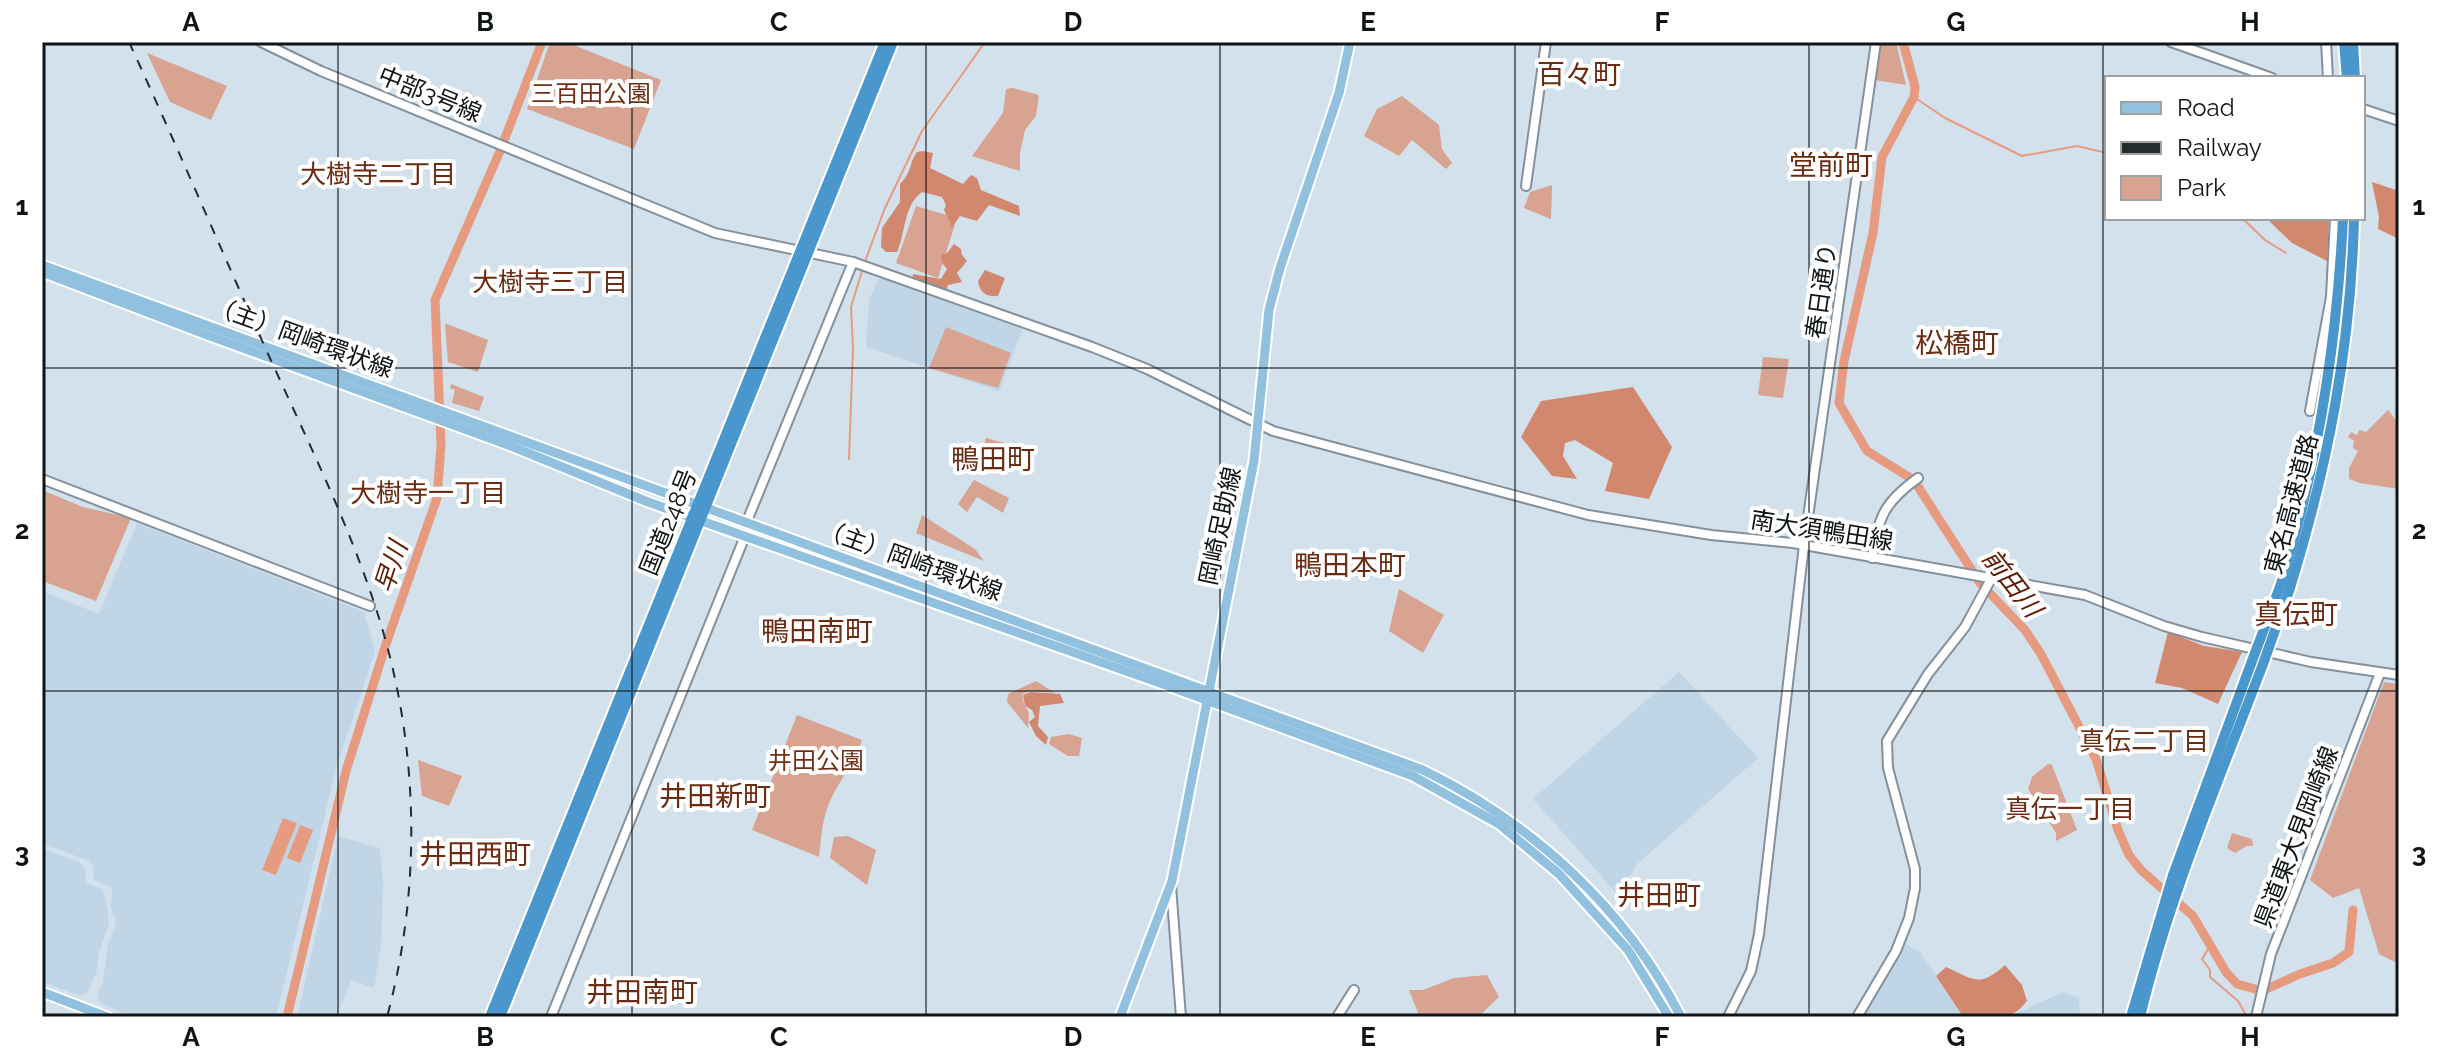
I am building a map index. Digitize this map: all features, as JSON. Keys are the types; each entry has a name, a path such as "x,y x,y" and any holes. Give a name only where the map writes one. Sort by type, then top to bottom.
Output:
{"highway":[{"name":"国道248号","path":"490,1017 702,505 885,42"},
{"name":"国道248号","path":"804,252 893,42"},
{"path":"2344,42 2347,76"},
{"path":"2353,42 2355,76"},
{"name":"東名高速道路","path":"2285,586 2328,385 2337,323 2343,220"},
{"name":"東名高速道路","path":"2131,1017 2177,877 2316,500 2334,419 2351,293 2354,220"},
{"name":"国道248号","path":"500,1017 696,518"},
{"name":"東名高速道路","path":"2140,1017 2166,911"}],"main road":[{"name":"岡崎足助線","path":"1120,1017 1172,881 1254,461 1269,310 1280,268 1339,93 1350,42"},
{"name":"（主）岡崎環状線","path":"42,265 747,521 1388,766 1445,793 1499,824 1559,874 1606,923 1644,973 1669,1017"},
{"name":"（主）岡崎環状線","path":"42,272 745,536 1423,770 1458,787 1507,818 1567,868 1611,913 1665,986 1681,1017"},
{"path":"42,992 107,1017"}],"street":[{"name":"中部3号線","path":"261,42 321,71 715,233 870,268"},
{"path":"1526,186 1546,42"},
{"name":"春日通り","path":"1728,1017 1751,971 1759,934 1804,545 1876,42"},
{"path":"2171,42 2266,76"},
{"path":"2326,42 2328,76"},
{"path":"2365,110 2399,121"},
{"path":"2310,411 2331,297 2335,220"},
{"path":"747,521 856,263"},
{"name":"南大須鴨田線","path":"870,268 1105,352 1273,431 1588,515 1649,526 1804,545 1966,574 1985,583 2085,595 2164,626 2202,637 2311,662 2399,675"},
{"path":"42,479 370,606"},
{"path":"1872,558 1878,523 1885,507 1914,481"},
{"path":"551,1017 745,536"},
{"path":"1857,1017 1896,951 1909,918 1915,888 1915,869 1888,768 1887,741 1928,674 1965,627 1985,583"},
{"name":"県道東大見岡崎線","path":"2256,1017 2271,954 2380,673"},
{"path":"1172,881 1181,1017"},
{"path":"1337,1017 1354,990"}],"shaded area":[{"path":"917,152 933,153 930,168 963,184 971,175 977,178 981,190 1019,206 1020,216 989,205 977,221 960,216 952,227 942,197 922,192 908,212 897,252 886,252 881,247 882,228 900,202 900,184 914,157"},
{"path":"2372,182 2399,191 2399,239 2378,229 2379,217"},
{"path":"2268,220 2329,220 2327,261 2292,243"},
{"path":"954,244 961,249 967,261 957,273 962,282 948,285 946,291 912,281 913,274 941,279 947,269 941,255"},
{"path":"985,270 1005,278 998,296 987,295 980,289 978,281"},
{"path":"881,275 1024,326 999,391 866,347 869,299"},
{"path":"1633,387 1672,447 1649,499 1605,491 1613,463 1575,440 1565,443 1563,456 1577,479 1552,476 1521,437 1541,401"},
{"path":"137,523 364,612 375,651 336,769 276,1017 132,1017 102,1004 97,996 116,923 111,907 112,888 94,880 93,865 89,861 42,843 42,591 99,614"},
{"path":"2168,632 2204,646 2242,652 2218,704 2182,688 2155,683"},
{"path":"1679,672 1758,758 1637,864 1619,896 1533,799"},
{"path":"1030,692 1060,694 1064,703 1040,706 1038,726 1048,737 1046,745 1036,736 1029,722 1035,717 1032,710 1025,706 1023,695"},
{"path":"283,818 297,823 276,875 262,870"},
{"path":"300,825 313,830 300,863 287,858"},
{"path":"338,836 380,848 383,881 381,945 374,988 351,980 336,1017 297,1017"},
{"path":"42,848 79,862 86,870 85,882 102,889 106,901 109,924 99,952 96,976 88,992 80,996 42,982"},
{"path":"1902,942 1920,952 1962,1015 1977,1017 1859,1017"},
{"path":"2005,965 2022,985 2027,1001 2006,1017 1962,1015 1936,976 1946,967 1977,980 1989,977"},
{"path":"2063,992 2079,998 2080,1017 2009,1017"}],"green space":[{"name":"三百田公園","path":"550,42 566,42 661,80 634,149 527,109"},
{"path":"1880,42 1896,42 1906,85 1875,80"},
{"path":"147,53 227,86 211,120 170,102"},
{"path":"1006,89 1039,95 1036,116 1025,130 1020,171 972,156 1003,113"},
{"path":"1402,96 1439,125 1442,149 1452,163 1446,169 1412,140 1399,156 1364,136 1377,109"},
{"path":"1552,185 1551,219 1524,208 1530,192"},
{"path":"916,206 957,218 938,278 896,263"},
{"path":"447,324 488,340 478,372 448,362"},
{"path":"946,327 1011,353 998,388 929,368"},
{"path":"1763,357 1789,359 1783,398 1758,395"},
{"path":"451,384 484,397 479,411 452,403 455,390 450,388"},
{"path":"2388,410 2399,424 2399,489 2349,479 2349,468 2358,451 2353,448 2354,441 2348,437 2351,432 2357,435 2359,430 2366,432"},
{"path":"986,438 1016,446 1013,455 1023,459 1020,464 1010,461 1005,473 979,464"},
{"path":"974,480 1009,498 1003,513 977,497 967,512 958,504"},
{"path":"42,490 83,507 131,518 96,601 42,581"},
{"path":"922,515 975,549 984,561 916,533"},
{"path":"1399,589 1444,615 1423,653 1389,631"},
{"path":"1036,681 1055,693 1030,691 1022,694 1029,713 1028,728 1007,702 1008,694"},
{"path":"2384,682 2399,684 2399,964 2379,954 2359,888 2333,898 2310,880"},
{"name":"井田公園","path":"797,715 862,740 827,808 819,857 752,830"},
{"path":"1069,734 1082,738 1079,756 1068,756 1049,744 1051,737"},
{"path":"418,760 462,776 449,806 422,796"},
{"path":"2048,764 2052,765 2077,830 2056,841 2056,833 2028,789 2032,777"},
{"path":"2232,833 2252,839 2253,846 2235,853 2227,848"},
{"path":"848,836 876,850 867,885 830,858 834,837"},
{"path":"1487,975 1499,997 1478,1017 1417,1017 1409,990 1423,990 1454,978"}],"waterway":[{"name":"早川","path":"287,1017 346,771 437,498 441,444 435,300 500,151 542,42"},
{"path":"864,264 885,208 922,131 985,42"},
{"name":"前田川","path":"1903,42 1915,87 1914,97 1882,157 1873,233 1844,361 1839,403 1867,451 1917,485 1980,583 2025,630 2041,654 2096,759 2129,855 2141,870 2193,916 2226,972 2237,984 2262,991 2333,963 2349,952 2353,910"},
{"path":"1914,97 1945,118 2022,156 2077,146 2105,153"},
{"path":"2244,220 2265,240 2286,253"},
{"path":"849,459 853,348 851,307 862,271"},
{"path":"2210,946 2202,959 2210,970 2210,977 2238,1001 2247,1017"}],"railway":[{"path":"129,42 342,518 368,584 392,667 402,716 411,817 406,918 387,1017"}],"district":[{"name":"百々町","path":"1579,74"},
{"name":"堂前町","path":"1831,165"},
{"name":"大樹寺二丁目","path":"378,174"},
{"name":"大樹寺三丁目","path":"550,282"},
{"name":"松橋町","path":"1957,343"},
{"name":"鴨田町","path":"993,459"},
{"name":"大樹寺一丁目","path":"428,493"},
{"name":"鴨田本町","path":"1350,565"},
{"name":"真伝町","path":"2296,614"},
{"name":"鴨田南町","path":"817,631"},
{"name":"真伝二丁目","path":"2144,741"},
{"name":"井田新町","path":"715,796"},
{"name":"真伝一丁目","path":"2070,809"},
{"name":"井田西町","path":"475,854"},
{"name":"井田町","path":"1659,895"},
{"name":"井田南町","path":"642,992"}]}
